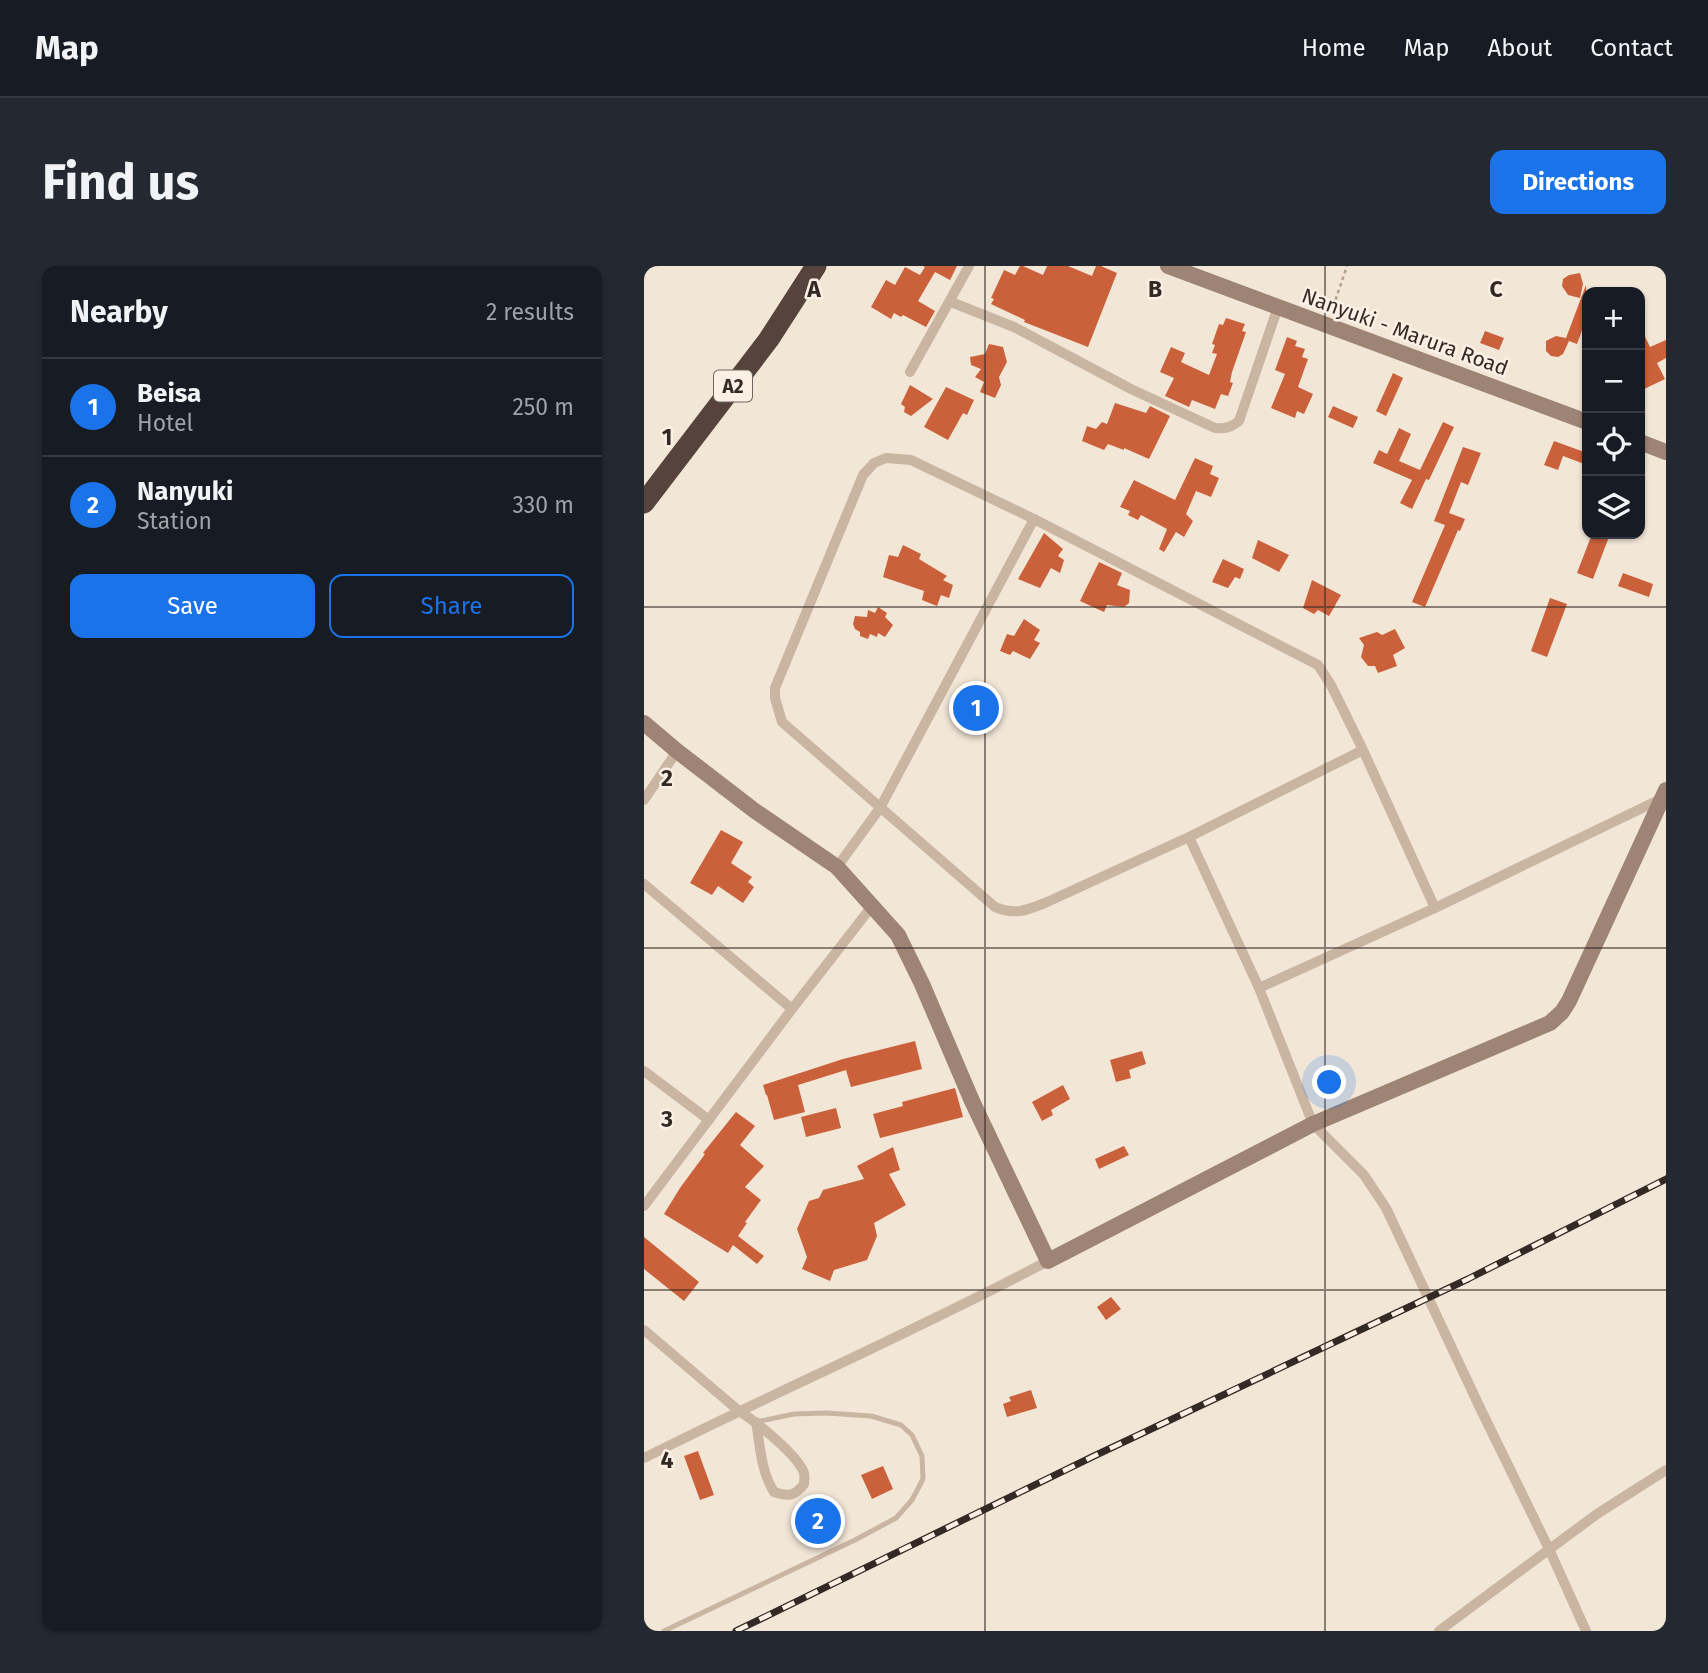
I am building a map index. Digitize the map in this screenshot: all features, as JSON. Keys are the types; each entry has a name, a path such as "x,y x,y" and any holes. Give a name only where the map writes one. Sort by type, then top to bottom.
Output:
{"highway":[{"name":"A2","path":"644,503 769,339 817,266"}],"street":[{"path":"910,372 969,266"},
{"name":"Nanyuki - Marura Road","path":"1168,266 1582,420"},
{"path":"951,302 1014,327 1131,389 1215,428 1225,429 1239,421 1278,307"},
{"path":"1645,444 1666,452"},
{"path":"1363,750 1189,837 1029,910 1007,912 995,907 782,722 775,688 863,475 874,463 886,458 911,460 1034,519 1318,664 1363,750 1435,908"},
{"path":"837,867 880,808 1034,519"},
{"path":"644,723 755,811 837,867 898,935 972,1101 1048,1261"},
{"path":"644,800 677,751"},
{"path":"1259,988 1435,908 1664,794"},
{"path":"644,1458 928,1323 1313,1125 1549,1023 1562,1012 1569,1001 1664,794"},
{"path":"1189,837 1259,988 1313,1125 1364,1175 1386,1208 1586,1631"},
{"path":"644,884 792,1009"},
{"path":"644,1206 872,906"},
{"path":"644,1071 709,1120"},
{"path":"644,1331 738,1411 756,1422 793,1458 804,1473 804,1484 797,1493 784,1495 774,1492 768,1483 756,1422"},
{"path":"1439,1631 1597,1514 1666,1470"}],"lane":[{"path":"664,1631 896,1518 912,1500 923,1479 922,1456 912,1435 901,1425 871,1416 825,1413 794,1414 756,1422"}],"path":[{"path":"1327,326 1347,266"}],"building":[{"path":"923,266 957,266 950,280 935,272 918,301 935,311 926,327 903,315 901,317 894,313 891,319 871,307 886,280 895,285 905,267 920,275 925,267"},
{"path":"1020,266 1043,275 1047,266 1068,266 1092,276 1096,266 1117,273 1088,347 1024,322 1025,320 991,304 994,299 991,298 1004,270 1015,275"},
{"path":"1580,273 1583,284 1580,298 1568,295 1562,286 1563,279"},
{"path":"1582,296 1582,330 1577,344 1569,341 1563,354 1558,357 1551,356 1546,351 1546,341 1556,336 1566,338"},
{"path":"1226,318 1245,324 1242,331 1246,332 1232,372 1230,382 1233,383 1228,396 1221,394 1215,409 1192,400 1189,407 1165,396 1174,378 1160,372 1171,347 1185,353 1181,362 1209,375 1217,354 1212,353 1215,345 1212,344 1219,324 1223,325"},
{"path":"1485,331 1504,338 1499,350 1480,343"},
{"path":"1645,336 1650,347 1666,340 1666,358 1657,363 1665,379 1645,389"},
{"path":"1287,337 1297,341 1295,346 1305,349 1302,357 1308,359 1298,387 1313,394 1304,414 1297,411 1295,418 1271,408 1285,374 1275,370"},
{"path":"989,344 1003,347 1007,362 999,377 1001,385 995,398 980,392 984,382 975,377 981,369 971,365 970,357 985,354"},
{"path":"1393,373 1403,378 1386,416 1376,411"},
{"path":"910,385 933,399 911,416 904,412 905,407 901,404"},
{"path":"946,387 974,400 967,415 963,413 948,440 924,427"},
{"path":"1115,403 1146,413 1150,406 1170,416 1149,459 1124,448 1108,444 1104,450 1082,441 1087,426 1096,429 1102,422 1107,424"},
{"path":"1333,406 1358,417 1353,428 1328,417"},
{"path":"1443,422 1454,427 1412,509 1400,503 1412,480 1373,463 1379,450 1387,454 1399,428 1411,434 1399,461 1420,470"},
{"path":"1554,441 1582,451 1582,463 1563,456 1558,470 1544,465"},
{"path":"1463,447 1481,453 1468,485 1461,482 1449,513 1465,519 1425,607 1412,602 1445,525 1434,521"},
{"path":"1195,458 1213,466 1210,474 1219,478 1211,497 1196,491 1186,514 1193,521 1184,537 1176,532 1164,552 1159,549 1167,529 1141,515 1138,520 1128,515 1130,511 1120,507 1134,480 1175,500"},
{"path":"1044,533 1063,549 1058,556 1064,560 1060,573 1051,568 1040,588 1018,579"},
{"path":"1590,539 1608,539 1593,579 1577,573"},
{"path":"1258,540 1289,555 1279,572 1252,558"},
{"path":"903,545 921,554 919,559 947,576 943,580 953,585 949,598 941,595 937,606 922,600 924,591 883,577 889,555 898,557"},
{"path":"1223,559 1244,569 1240,579 1235,577 1228,588 1212,582"},
{"path":"1099,562 1122,573 1117,585 1130,590 1129,603 1124,607 1107,605 1104,612 1080,601"},
{"path":"1623,573 1653,584 1649,597 1618,586"},
{"path":"1312,580 1341,595 1329,616 1318,610 1314,614 1303,608"},
{"path":"1550,598 1567,604 1547,657 1531,651"},
{"path":"878,607 887,613 885,617 893,625 885,637 878,633 877,637 870,634 868,639 860,636 853,624 855,616 867,617 868,610 875,613"},
{"path":"1024,619 1040,630 1034,640 1040,643 1030,659 1013,651 1010,655 1000,651 1007,634 1014,636"},
{"path":"1395,629 1405,648 1393,655 1397,666 1378,673 1375,666 1368,666 1361,657 1364,645 1359,638 1377,632 1382,635"},
{"path":"721,830 743,842 731,863 752,877 748,882 754,887 743,903 718,886 712,895 690,883"},
{"path":"915,1041 922,1069 851,1087 846,1070 798,1085 805,1112 774,1120 763,1085 843,1059"},
{"path":"1142,1051 1146,1064 1129,1070 1131,1078 1116,1082 1110,1060"},
{"path":"1063,1085 1070,1099 1051,1110 1053,1115 1042,1121 1032,1102"},
{"path":"955,1088 963,1117 880,1138 873,1114 903,1106 902,1102"},
{"path":"836,1108 841,1128 806,1137 801,1117"},
{"path":"736,1112 755,1126 740,1145 764,1166 745,1187 761,1200 738,1236 764,1256 757,1264 733,1245 728,1253 664,1214 705,1154 703,1153"},
{"path":"1124,1146 1129,1155 1099,1169 1095,1159"},
{"path":"893,1147 900,1170 889,1174 906,1205 874,1223 877,1236 867,1260 834,1270 830,1281 802,1269 807,1257 797,1229 809,1201 819,1198 823,1190 864,1179 857,1166"},
{"path":"644,1237 699,1282 684,1301 644,1269"},
{"path":"1111,1297 1121,1309 1106,1320 1097,1307"},
{"path":"1031,1390 1037,1408 1007,1417 1003,1404 1011,1401 1009,1397"},
{"path":"698,1451 714,1495 700,1500 684,1456"},
{"path":"883,1466 893,1489 872,1499 861,1475"},
{"path":"836,1504 843,1517 800,1538 793,1525"}],"railway":[{"path":"736,1631 1094,1456 1468,1279 1666,1179"}],"place":[{"name":"Beisa","path":"976,708"},
{"name":"Nanyuki","path":"818,1521"}]}
